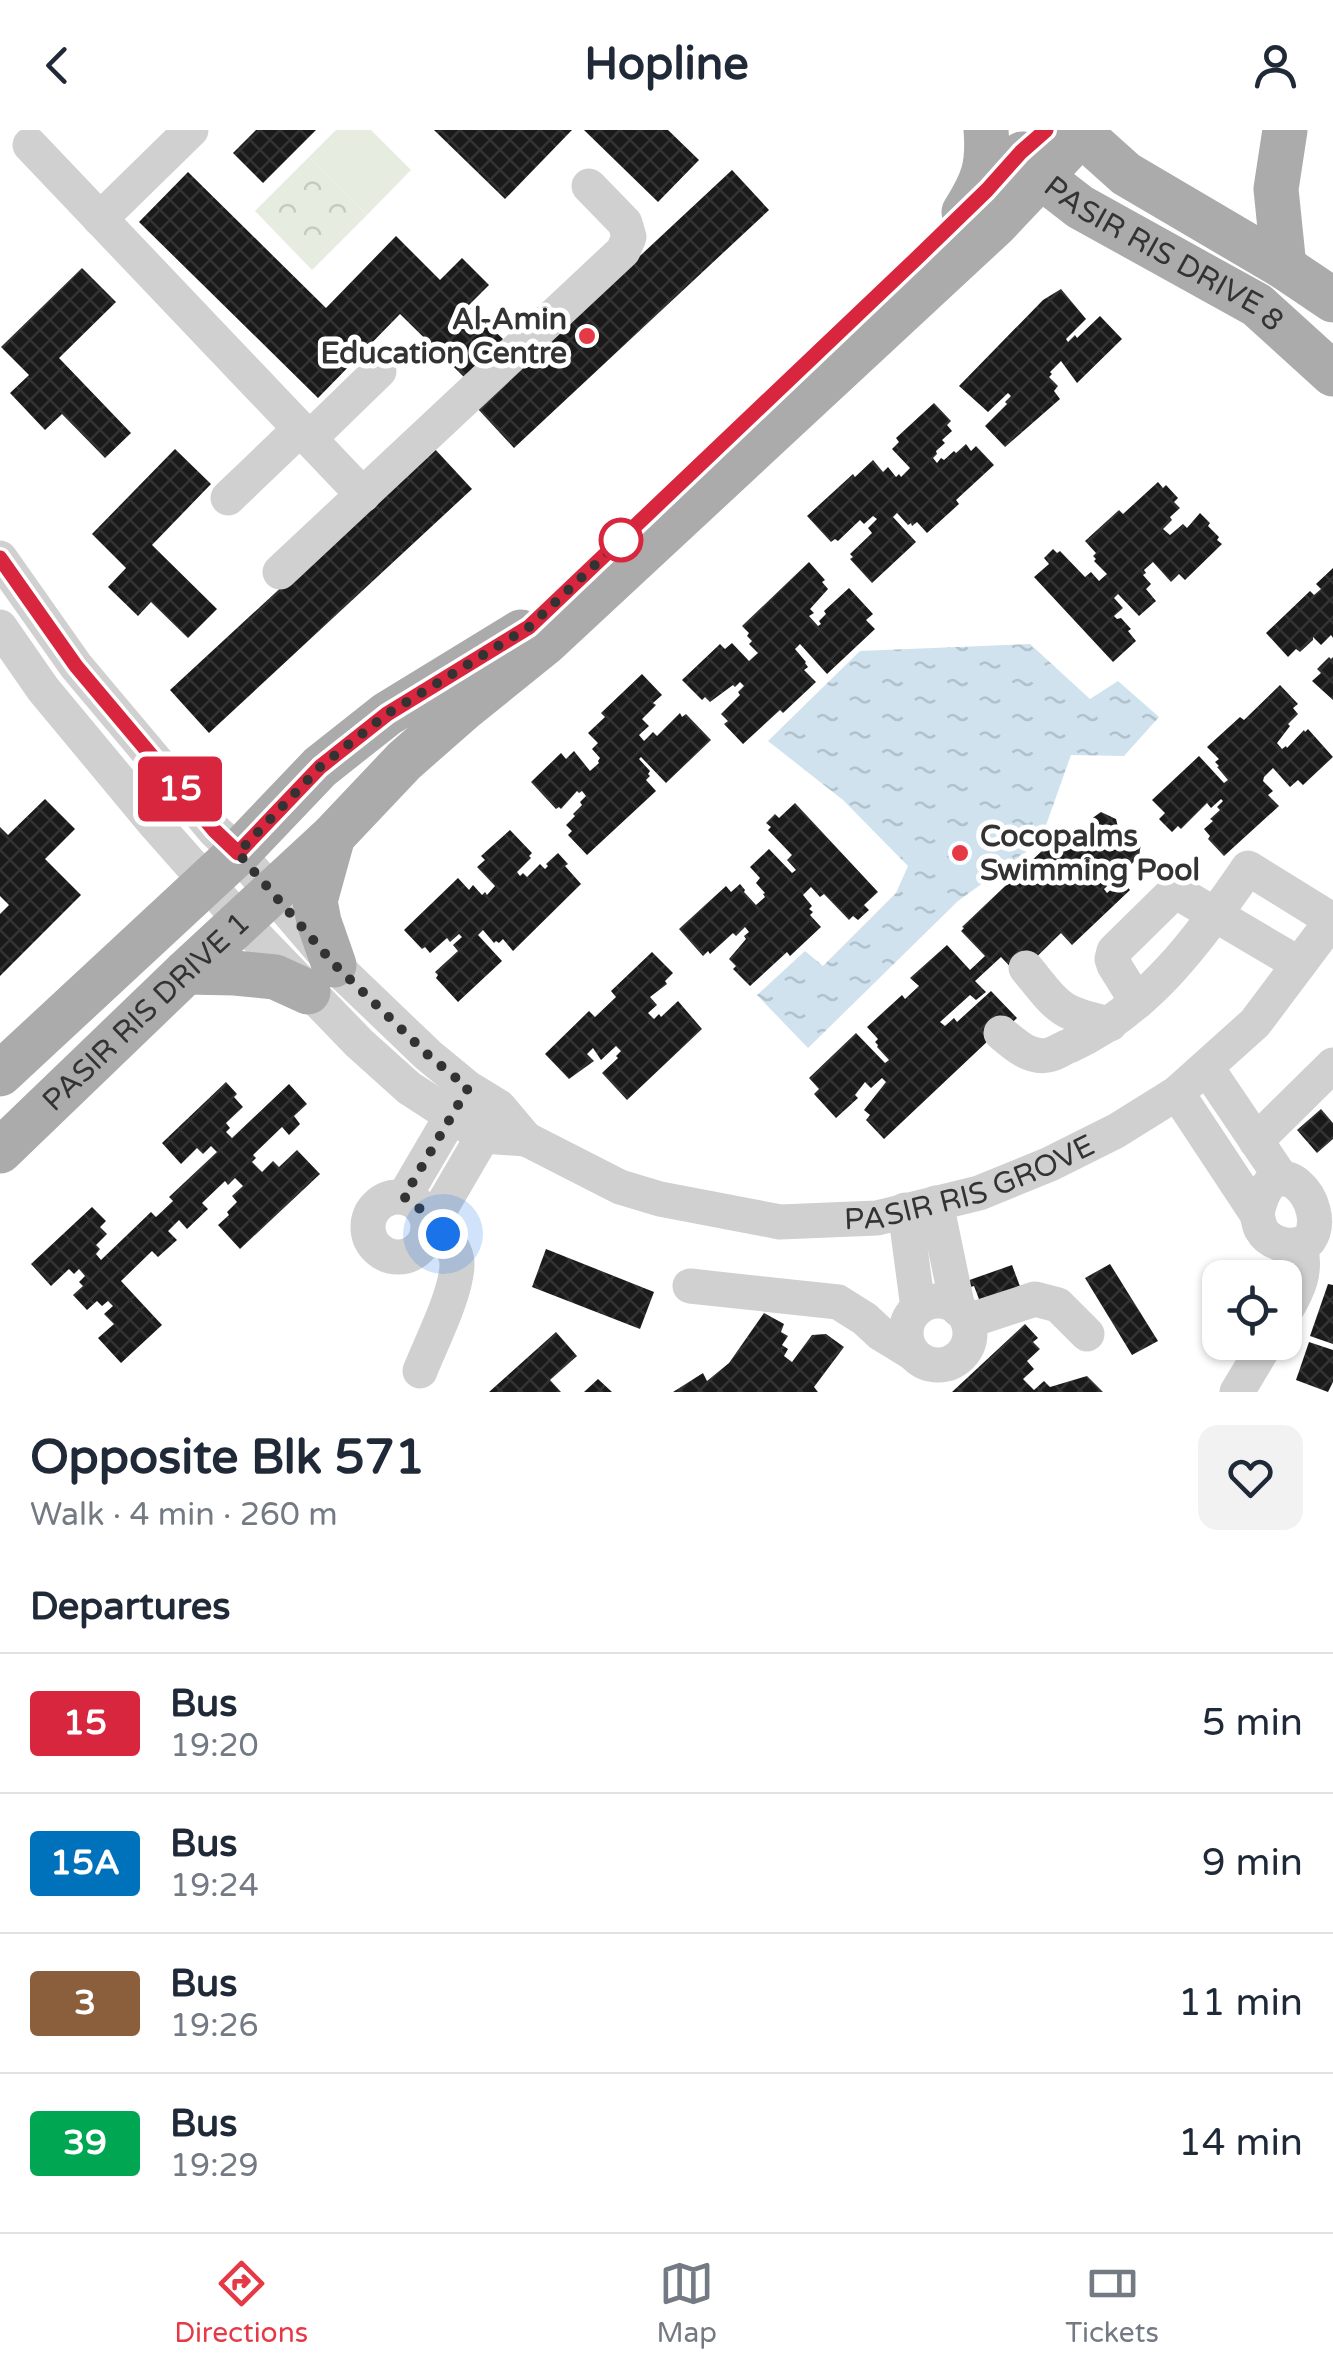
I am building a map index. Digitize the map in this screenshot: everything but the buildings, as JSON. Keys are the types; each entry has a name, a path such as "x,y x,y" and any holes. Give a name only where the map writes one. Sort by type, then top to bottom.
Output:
{"main road":[{"path":"1284,267 1276,190 1285,130"},
{"path":"1036,140 988,149 980,218 1040,207 1080,206"},
{"name":"PASIR RIS DRIVE 8","path":"1036,140 1126,174 1333,300"},
{"name":"PASIR RIS DRIVE 8","path":"1036,140 1080,206 1257,305 1333,374"},
{"name":"PASIR RIS DRIVE 1","path":"0,1151 332,836 404,760 546,643 980,218 1036,140"},
{"path":"1146,244 1135,218 1153,192"},
{"name":"PASIR RIS DRIVE 1","path":"0,1074 222,868 320,767 387,714 529,627 980,218"},
{"path":"186,972 321,978 316,901 332,836"}],"street":[{"path":"100,219 191,130"},
{"path":"30,145 362,495"},
{"path":"280,572 623,251 629,237 625,223 588,186"},
{"path":"228,498 378,371"},
{"path":"0,558 76,666 214,830 222,868"},
{"path":"0,627 84,738 222,868"},
{"name":"PASIR RIS GROVE","path":"222,868 321,978 428,1055 459,1102 620,1187 660,1199 780,1222 876,1218 979,1193 1116,1131 1177,1093 1255,1022 1333,919"},
{"path":"1001,1033 1022,1050 1046,1056 1090,1037 1124,1013 1180,958 1248,868 1333,919"},
{"path":"1124,1013 1112,958 1114,951 1172,894 1180,894 1299,964"},
{"path":"1026,968 1060,1008 1076,1016 1124,1013"},
{"path":"1256,1141 1333,1064"},
{"path":"1207,1068 1282,1179"},
{"path":"1177,1093 1273,1242 1289,1246 1306,1243 1318,1232 1324,1216 1323,1200 1313,1186 1298,1179 1282,1179 1268,1187 1257,1214"},
{"path":"404,1197 459,1102"},
{"path":"426,1235 426,1216 417,1204 404,1197 378,1204 370,1214 370,1241 378,1251 404,1257 416,1251 426,1235 491,1121"},
{"path":"918,1308 920,1207"},
{"path":"690,1286 838,1302 923,1362 938,1366 953,1362 965,1351 970,1336 920,1207"},
{"path":"420,1371 456,1281 457,1258 443,1234 426,1235"},
{"path":"1300,1244 1302,1276"},
{"path":"911,1352 906,1338 907,1322 929,1302 944,1302 963,1315 1046,1300 1058,1305 1087,1334"},
{"path":"1237,1392 1256,1360"}],"green space":[{"path":"336,130 371,130 411,170 367,215 309,157"},
{"path":"309,157 367,215 312,270 255,211"}],"water":[{"name":"Cocopalms Swimming Pool","path":"1030,644 1090,699 1118,681 1159,717 1124,756 1071,755 1040,842 958,901 808,1048 757,995 805,951 823,966 896,893 908,866 843,800 768,741 860,651"}],"bus line":[{"name":"15","path":"0,558 76,666 214,830 238,853 320,767 387,714 529,627 1046,130"}],"place":[{"name":"Al-Amin Education Centre","path":"587,336"},
{"name":"Cocopalms Swimming Pool","path":"960,853"}],"route":[{"path":"443,1234 425,1241 426,1216 417,1204 404,1197 468,1088 334,964 238,853 320,767 387,714 529,627 634,528 621,540"}]}
